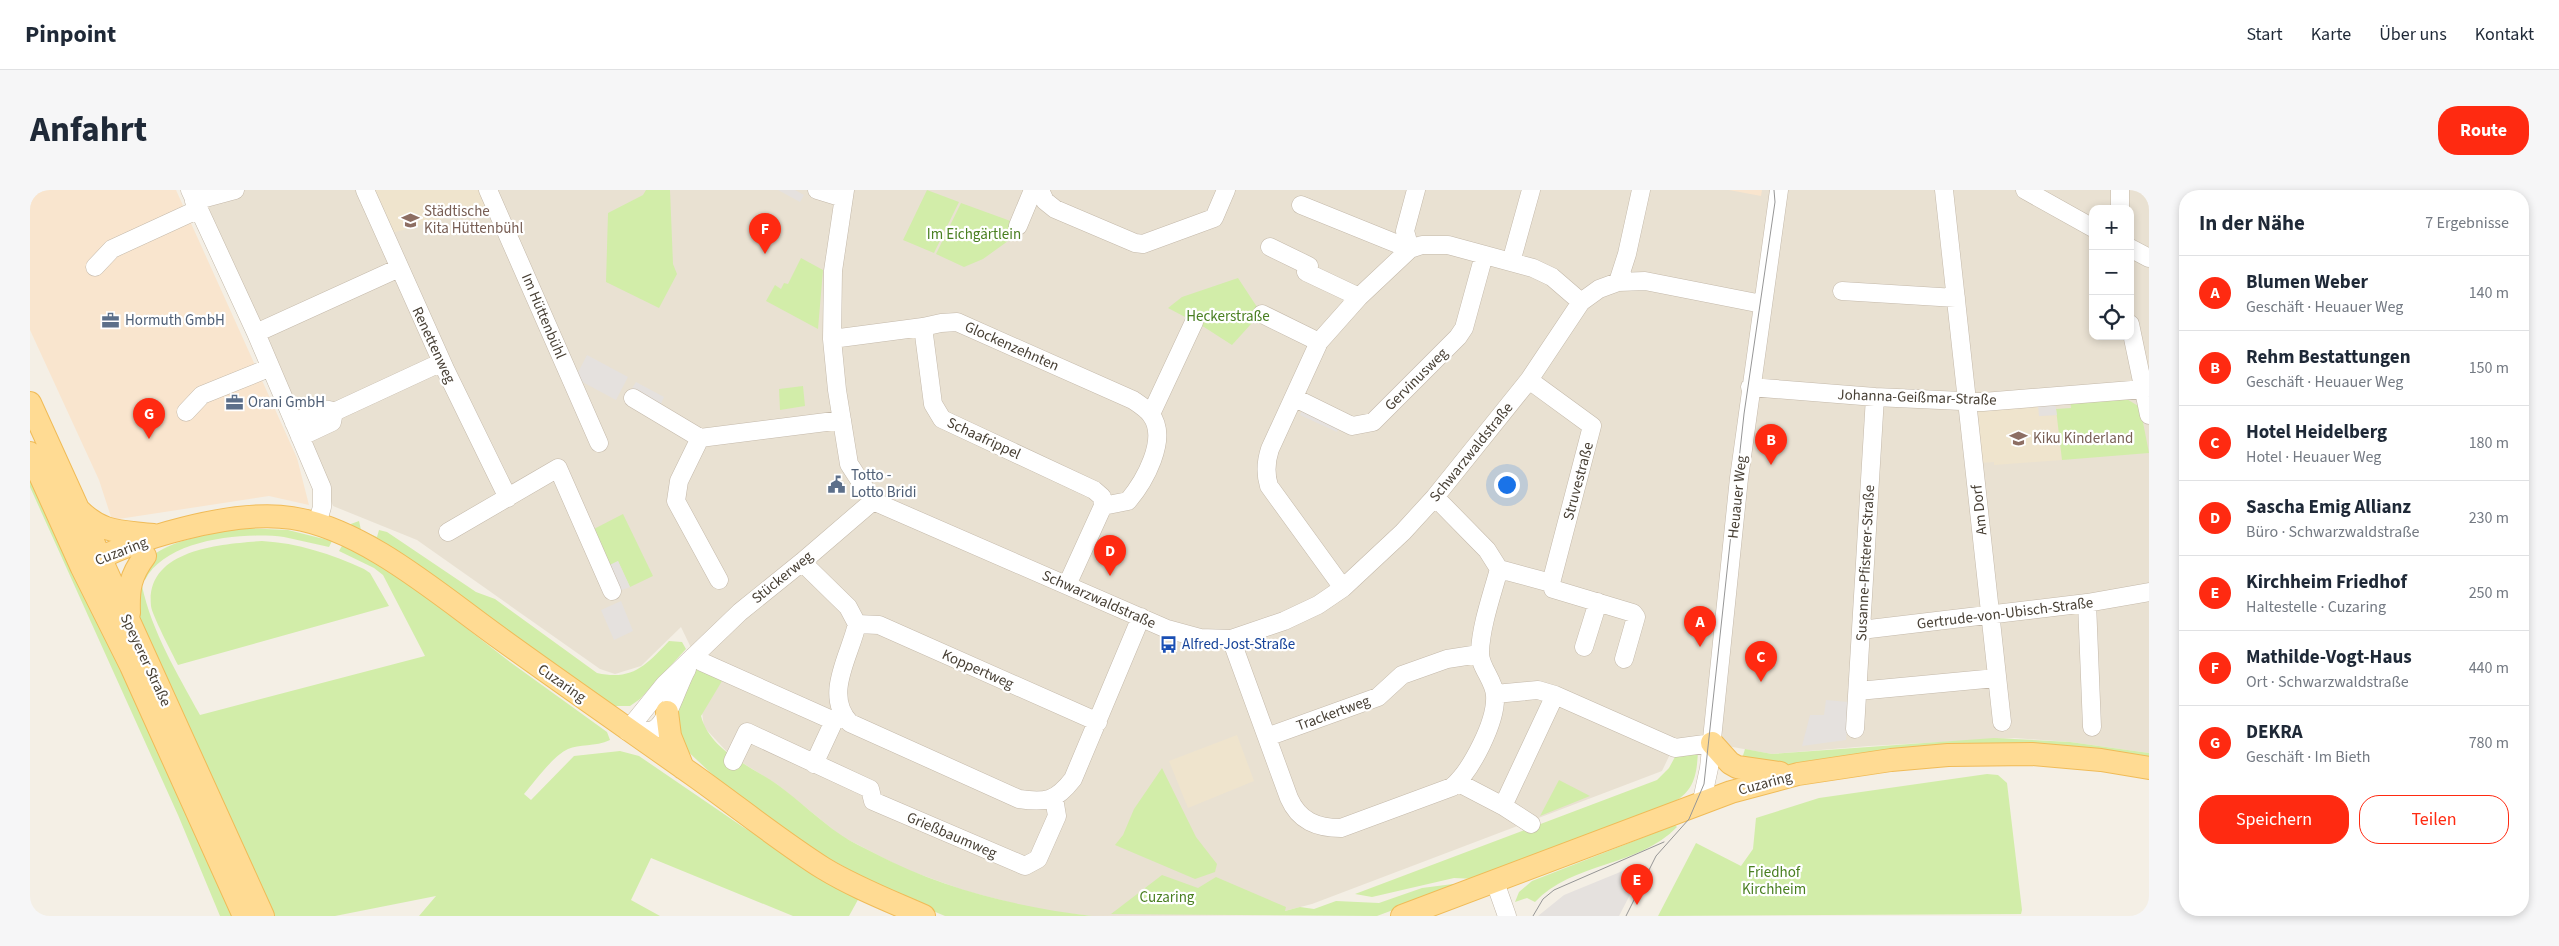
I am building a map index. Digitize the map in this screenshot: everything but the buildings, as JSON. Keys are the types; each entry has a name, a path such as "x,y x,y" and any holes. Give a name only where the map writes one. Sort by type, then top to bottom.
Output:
{"main road":[{"name":"Speyerer Straße","path":"30,403 78,510 135,675 244,916"},
{"name":"Speyerer Straße","path":"30,453 130,624 263,916"},
{"path":"78,510 92,521 107,529 171,533"},
{"name":"Cuzaring","path":"96,565 171,533 221,520 260,516 292,518 317,524 368,547 414,576 627,731 683,768 822,867 878,896 924,916"},
{"name":"Cuzaring","path":"96,565 144,556 171,533"},
{"path":"130,624 129,584 134,571 144,556"},
{"path":"667,712 670,736 683,768"},
{"path":"1712,743 1730,764 1736,767 1753,771 1798,774"},
{"name":"Cuzaring","path":"1402,916 1738,790 1798,774 1891,760 1948,755 2032,754 2101,760 2149,768"}],"street":[{"path":"95,267 112,249 194,200 235,190"},
{"name":"Renettenweg","path":"365,190 442,362 508,498"},
{"name":"Im Hüttenbühl","path":"488,190 599,443"},
{"path":"817,190 844,194 833,271 832,340 849,464 873,501"},
{"path":"1018,226 1033,190"},
{"path":"1040,190 1044,201 1055,209 1135,244 1143,244 1214,218 1226,190"},
{"path":"1410,250 1406,232 1416,190"},
{"path":"1511,262 1531,190"},
{"path":"1618,282 1627,254 1641,190"},
{"name":"Heuauer Weg","path":"1701,805 1708,779 1750,387 1779,190"},
{"name":"Am Dorf","path":"1944,190 2002,722"},
{"path":"2025,190 2089,226"},
{"path":"2120,190 2120,205"},
{"path":"194,200 256,332 322,488 322,507 317,524"},
{"path":"1301,205 1410,250"},
{"path":"1343,588 1269,486 1267,479 1267,459 1270,449 1319,342 1359,297 1410,250 1422,245 1448,245 1533,268 1552,277 1581,302"},
{"path":"1270,247 1309,266 1306,272 1359,297"},
{"path":"2134,250 2149,258"},
{"name":"Gervinusweg","path":"1295,398 1352,426 1373,422 1458,337 1464,328 1484,255"},
{"path":"256,332 399,268"},
{"name":"Schwarzwaldstraße","path":"873,501 1167,629 1200,638 1231,639 1284,621 1318,605 1343,588 1403,532 1434,498 1529,380 1581,302 1599,289 1618,282 1645,281 1762,304"},
{"path":"1842,291 1956,298"},
{"path":"1262,314 1319,342"},
{"name":"Glockenzehnten","path":"832,340 958,322 1133,400 1151,414"},
{"path":"1067,585 1103,506 1128,500 1144,477 1157,444 1156,425 1151,414 1194,322"},
{"name":"Schaafrippel","path":"923,328 933,404 942,420 1094,490 1102,497 1103,506"},
{"path":"2133,340 2149,415"},
{"path":"297,430 326,426 332,422 334,412 442,362"},
{"path":"186,412 202,395 270,368"},
{"name":"Struvestraße","path":"1529,380 1592,426 1551,583"},
{"name":"Johanna-Geißmar-Straße","path":"1750,387 1875,397 1984,402 2144,390"},
{"name":"Susanne-Pfisterer-Straße","path":"1855,729 1875,397"},
{"path":"633,398 700,438 842,420"},
{"path":"700,438 679,481 676,500 719,580"},
{"path":"448,532 558,468 612,591"},
{"path":"1434,498 1486,550 1499,569 1551,583 1553,589 1633,613 1636,617 1624,659"},
{"name":"Stückerweg","path":"627,731 665,684 740,612 873,501"},
{"path":"802,562 848,607 857,624 838,684 838,719 814,764"},
{"path":"1231,639 1293,806 1306,821 1326,828 1342,828 1452,787 1465,775 1489,726 1495,694 1479,654 1499,569"},
{"name":"Gertrude-von-Ubisch-Straße","path":"1861,630 1991,616 2087,603 2149,592"},
{"path":"1584,647 1598,602"},
{"path":"2087,603 2092,727"},
{"path":"694,656 702,662 850,723 1019,799 1040,802 1062,794 1073,779 1141,617"},
{"name":"Koppertweg","path":"857,624 879,625 1098,722"},
{"name":"Trackertweg","path":"1267,737 1378,697 1402,675 1447,659 1479,654"},
{"name":"Stückerweg","path":"627,731 645,731 656,728 667,712 694,656"},
{"path":"1858,691 1996,678"},
{"path":"1495,694 1538,690 1555,695 1675,748 1712,743"},
{"path":"1503,806 1555,695"},
{"name":"Grießbaumweg","path":"733,761 747,732 870,789 873,801 1025,866 1038,859 1057,816 1054,798"},
{"path":"1457,782 1503,806 1531,824"},
{"path":"1496,882 1507,916"}],"shaded area":[{"path":"30,190 176,190 297,458 309,505 269,496 112,520 99,480 30,330"},
{"path":"201,190 2149,190 2149,753 2070,742 2015,738 1869,746 1772,754 1727,746 1672,750 1662,771 1312,904 1269,915 1092,916 1039,910 966,891 905,869 841,836 778,785 730,755 704,727 694,654 681,627 641,666 615,674 600,669 417,540 333,506"},
{"name":"Städtische Kita Hüttenbühl","path":"369,190 479,190 486,206 389,234"},
{"path":"778,190 795,190 804,195 800,202"},
{"path":"1729,190 1762,190 1761,196"},
{"path":"587,355 628,377 616,400 575,378"},
{"path":"636,382 664,397 660,406 631,390"},
{"path":"2055,403 2057,415 2039,416 2038,405"},
{"name":"Kiku Kinderland","path":"2038,405 2040,416 2057,415 2062,460 1994,465 1994,462 1981,463 1978,411"},
{"path":"1304,406 1341,422 1337,432 1300,415"},
{"path":"618,561 630,587 619,591 608,566"},
{"path":"621,601 633,631 614,640 601,610"},
{"path":"1826,700 1849,702 1846,740 1802,746 1810,715 1824,715"},
{"path":"1237,735 1254,781 1188,808 1169,761"},
{"path":"1630,868 1629,885 1634,887 1619,916 1538,916 1564,895"}],"green space":[{"path":"646,190 670,190 673,264 677,274 659,308 606,282 608,213 643,195"},
{"path":"927,190 959,202 934,253 903,240"},
{"name":"Im Eichgärtlein","path":"961,203 1016,223 1015,236 983,259 964,267 936,254"},
{"path":"801,258 823,270 818,329 766,301 775,285 781,289 784,283 788,284"},
{"name":"Heckerstraße","path":"1238,278 1261,313 1232,345 1204,327 1168,308 1182,297"},
{"path":"803,386 805,406 780,410 779,389"},
{"path":"2120,395 2140,407 2149,453 2062,460 2056,409 2071,408 2070,398"},
{"path":"30,458 234,916 220,916 178,815 30,487"},
{"path":"623,514 653,576 630,587 618,561 608,566 592,530"},
{"path":"359,521 361,530 377,537 379,530 387,532 476,592 495,599 597,673 620,675 630,673 646,664 669,641 682,642 686,649 640,699 630,706 613,706 348,525"},
{"path":"245,528 288,530 332,541 329,547 284,537 267,536 248,536 207,541 170,555 155,566 145,580 137,574 149,559 169,546 181,541"},
{"path":"262,541 314,550 364,569 370,573 389,606 178,665 158,625 151,606 152,587 160,572 173,561 189,553 227,544"},
{"path":"343,544 402,578 510,662 607,732 610,740 599,744 572,747 556,757 524,794 531,800 574,756 620,751 639,756 743,827 860,896 849,916 793,916 651,858 631,900 660,916 419,916 436,896 335,916 270,916 136,611 138,584 142,586 152,620 166,652 200,715 425,656 383,575 374,568 339,551"},
{"path":"694,660 725,676 701,716 713,739 733,756 794,797 845,838 926,877 980,895 1008,902 1092,916 945,916 904,899 804,845 714,776 681,745 676,715"},
{"path":"1994,738 2070,742 2149,753 2149,761 1781,765 1741,762 1745,749 1772,754"},
{"path":"1698,750 1694,780 1686,792 1674,802 1476,879 1454,878 1372,897 1355,894 1657,780 1669,768 1676,755"},
{"path":"1162,768 1196,837 1217,864 1215,872 1195,879 1115,845 1123,835 1134,809"},
{"name":"Friedhof Kirchheim","path":"1987,774 1998,775 2007,783 2021,914 1658,916 1696,843 1741,866 1753,849 1756,818 1819,798"},
{"path":"1559,780 1590,796 1540,816"},
{"path":"1675,825 1677,827 1662,840 1644,850 1567,879 1550,889 1535,902 1527,898 1515,902 1519,892 1532,881"},
{"name":"Cuzaring","path":"1162,875 1198,888 1216,877 1286,907 1285,911 1300,907 1314,909 1336,901 1379,903 1422,888 1453,884 1457,886 1377,916 1111,914"}],"tram line":[{"path":"1626,916 1656,856 1689,819 1704,784 1744,414 1775,202 1774,190"},
{"path":"1533,916 1543,899 1554,890 1664,842"}],"place":[{"name":"Städtische Kita Hüttenbühl","path":"410,220"},
{"name":"Mathilde-Vogt-Haus","path":"765,254"},
{"name":"Hormuth GmbH","path":"111,320"},
{"name":"Orani GmbH","path":"234,402"},
{"name":"Kiku Kinderland","path":"2019,438"},
{"name":"DEKRA","path":"149,439"},
{"name":"Rehm Bestattungen","path":"1771,465"},
{"name":"Totto - Lotto Bridi","path":"837,484"},
{"name":"Sascha Emig Allianz","path":"1110,576"},
{"name":"Alfred-Jost-Straße","path":"1168,644"},
{"name":"Blumen Weber","path":"1700,647"},
{"name":"Hotel Heidelberg","path":"1761,682"},
{"name":"Kirchheim Friedhof","path":"1637,905"}]}
